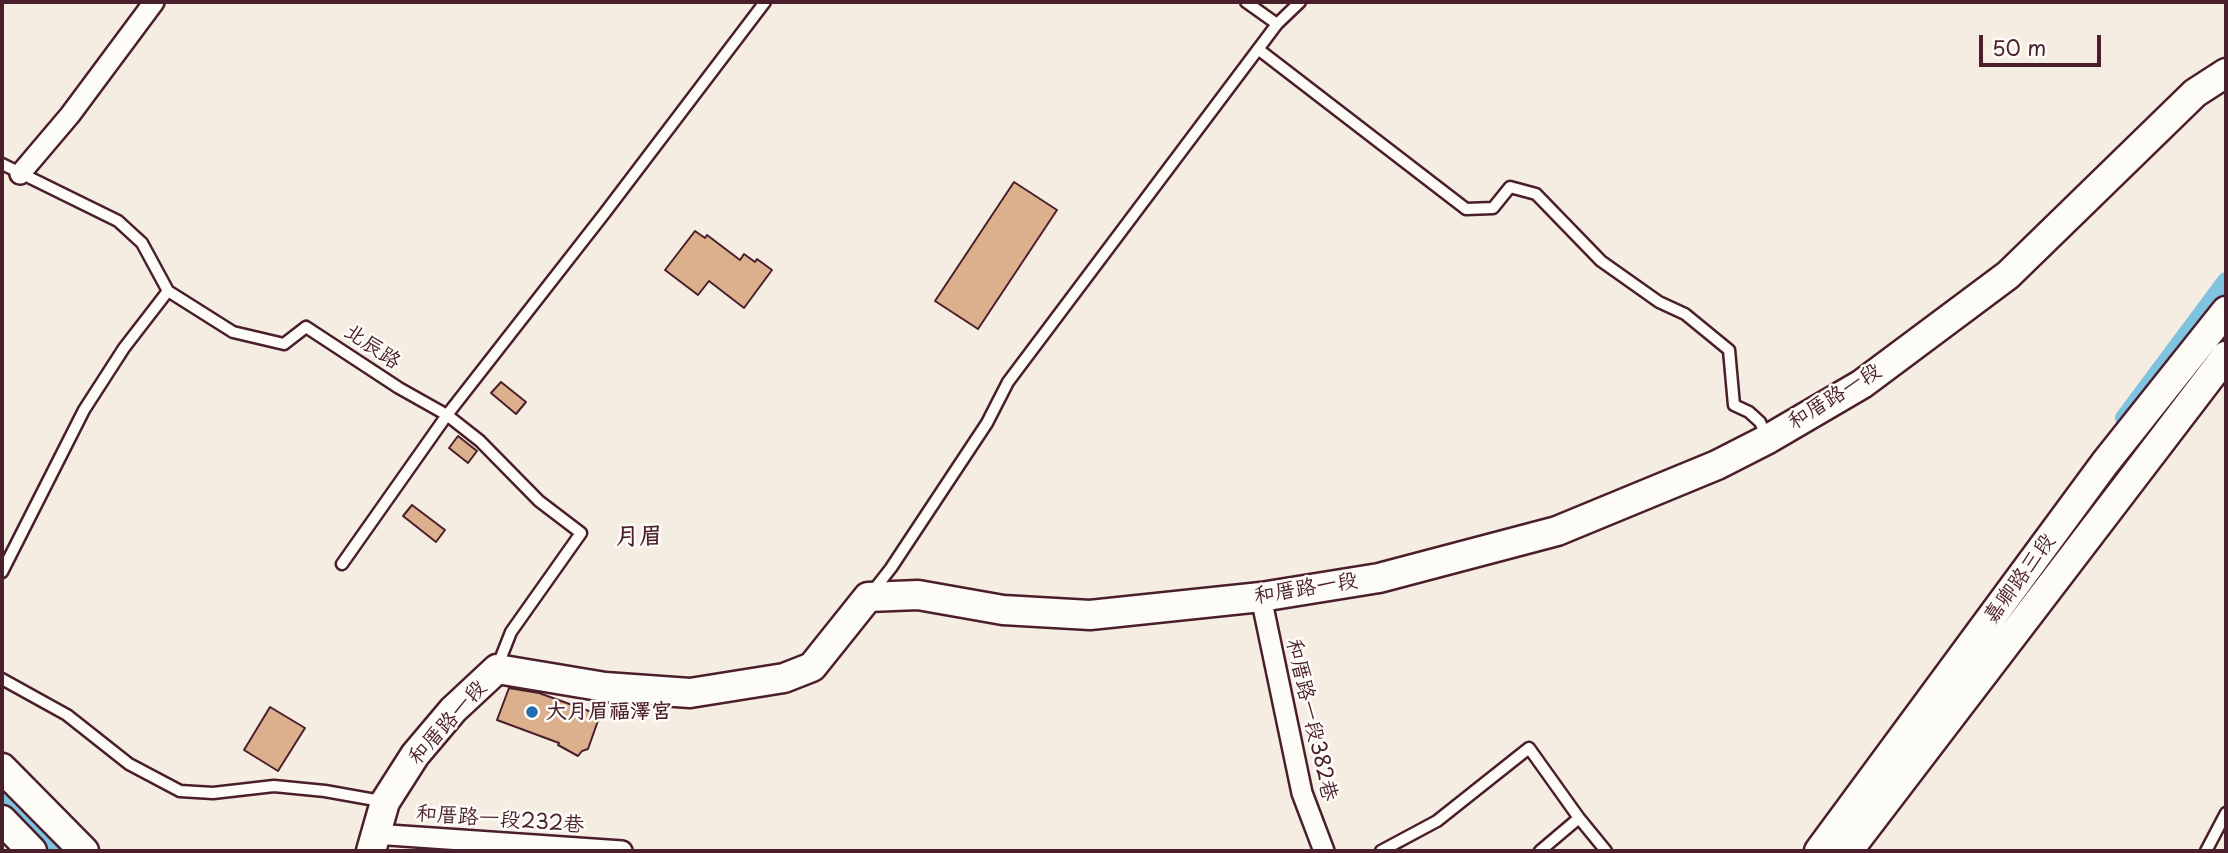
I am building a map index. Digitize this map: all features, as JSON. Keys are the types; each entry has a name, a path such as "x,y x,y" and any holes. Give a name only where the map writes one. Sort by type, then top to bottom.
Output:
{"street":[{"path":"20,174 70,115 154,2"},
{"name":"和厝路一段","path":"373,843 385,802 415,755 445,719 497,669 605,687 690,693 784,678 812,667 868,597 918,595 1003,610 1090,615 1261,597 1378,578 1557,531 1717,465 1768,439 1862,384 2008,275 2195,93 2226,73"},
{"name":"嘉卿路三段","path":"1819,851 2105,463 2226,312"},
{"name":"嘉卿路三段","path":"1848,851 2226,356"},
{"name":"和厝路一段382巷","path":"1261,597 1302,793 1324,851"},
{"path":"2,768 84,851"},
{"path":"2,820 32,851"},
{"name":"和厝路一段232巷","path":"373,843 622,851"}],"lane":[{"path":"342,564 447,415 765,2"},
{"path":"1246,2 1278,24"},
{"path":"868,597 891,568 987,423 1008,382 1258,49 1300,2"},
{"path":"1258,49 1466,209 1493,208 1510,187 1536,194 1601,261 1659,302 1685,314 1729,350 1734,405 1749,412 1760,422 1768,439"},
{"name":"北辰路","path":"2,164 118,221 142,243 168,291 233,332 284,344 306,327 399,388 447,415 480,441 539,501 581,533 511,632 497,669"},
{"path":"2,572 84,410 124,348 168,291"},
{"path":"2,679 67,716 129,764 180,791 213,793 274,786 325,791 385,802"},
{"path":"1381,851 1437,821 1529,748 1578,818 1606,851"},
{"path":"2206,851 2226,813"},
{"path":"1540,851 1578,818"}],"building":[{"path":"1014,182 1057,210 978,329 935,301"},
{"path":"695,231 705,238 707,235 740,260 744,254 755,262 757,259 772,270 744,308 709,281 698,295 665,270"},
{"path":"501,382 526,402 516,414 491,393"},
{"path":"458,436 477,451 468,463 449,448"},
{"path":"412,505 445,530 436,542 403,516"},
{"name":"大月眉福澤宮","path":"509,688 539,693 600,715 588,749 578,756 558,745 559,743 497,720"},
{"path":"270,707 305,728 278,771 244,750"}],"waterway":[{"path":"2124,418 2226,281"},
{"path":"2,800 53,851"}],"place":[{"name":"大月眉福澤宮","path":"532,712"}],"district":[{"name":"月眉","path":"639,537"}]}
